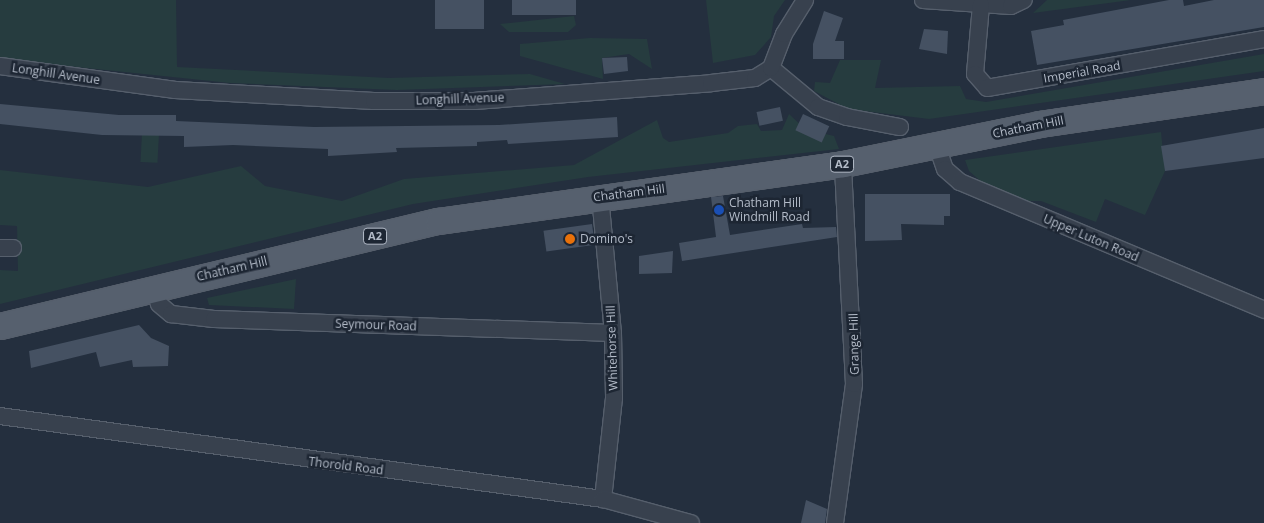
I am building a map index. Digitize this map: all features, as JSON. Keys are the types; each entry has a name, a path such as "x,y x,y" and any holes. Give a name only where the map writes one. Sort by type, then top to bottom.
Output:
{"main road":[{"name":"Chatham Hill","path":"0,326 438,221 600,196 843,164 1048,122 1264,91"}],"street":[{"path":"805,0 784,34 771,68 818,107 847,118 900,127"},
{"path":"923,0 1011,6 1024,0"},
{"name":"Imperial Road","path":"981,5 975,74 987,88 1264,39"},
{"name":"Longhill Avenue","path":"0,66 176,90 374,101 474,101 711,82 755,78 771,68"},
{"name":"Upper Luton Road","path":"937,146 945,169 960,182 1264,310"},
{"name":"Grange Hill","path":"835,523 854,384 843,164"},
{"name":"Whitehorse Hill","path":"600,196 613,333 614,398 603,499"},
{"name":"Seymour Road","path":"153,288 159,304 169,312 205,318 613,333"},
{"name":"Thorold Road","path":"0,416 603,499 691,523"}],"green space":[{"path":"0,0 176,0 177,67 389,78 530,74 565,84 397,90 230,83 0,59"},
{"path":"706,0 785,0 774,16 771,37 755,55 713,63"},
{"path":"1047,0 1131,0 1033,13"},
{"path":"574,16 576,25 568,32 509,32 500,24"},
{"path":"590,38 647,39 652,69 629,54 602,58 603,79 520,56 520,44"},
{"path":"1264,54 1264,71 929,119 848,109 814,91 815,82 830,83 840,60 881,60 875,88 960,86 966,99 986,102"},
{"path":"789,114 805,129 834,136 839,149 588,177 413,204 0,304 0,270 18,271 17,226 0,225 0,170 148,187 241,166 265,186 342,201 404,179 574,165 657,120 663,138 669,142 728,133 738,126 757,124 761,131 782,130"},
{"path":"1161,132 1165,171 1145,215 1105,199 1096,222 1041,201 1019,201 984,184 969,171 965,160"},
{"path":"142,133 159,134 157,163 140,162"},
{"path":"296,279 294,309 209,305 207,298"}],"building":[{"path":"435,0 484,0 484,29 435,29"},
{"path":"512,0 576,0 576,15 512,15"},
{"path":"1169,0 1183,0 1184,6 1214,0 1264,0 1264,27 1037,65 1031,31 1064,25 1063,20"},
{"path":"824,11 843,18 835,41 844,41 844,59 813,59 813,44"},
{"path":"924,29 948,31 947,54 919,49"},
{"path":"627,57 628,71 604,74 602,58"},
{"path":"0,104 119,115 176,115 176,121 314,127 499,125 617,117 618,137 508,144 507,140 477,142 477,146 396,148 397,152 328,156 328,149 233,145 184,147 184,136 102,135 0,124"},
{"path":"780,107 783,121 759,126 757,112"},
{"path":"803,114 829,126 822,143 795,130"},
{"path":"1264,128 1264,158 1165,171 1161,146"},
{"path":"865,194 950,194 950,216 944,216 944,225 901,224 902,240 865,241"},
{"path":"723,196 730,235 802,224 803,228 836,227 837,237 682,261 679,243 716,237 711,197"},
{"name":"Domino's","path":"592,224 595,245 546,252 543,231"},
{"path":"673,251 672,273 639,274 639,256"},
{"path":"139,325 151,338 169,346 168,366 133,367 132,360 100,367 96,352 31,368 29,351"},
{"path":"806,500 827,509 825,523 801,523"}],"place":[{"name":"Chatham Hill Windmill Road","path":"719,210"},
{"name":"Domino's","path":"570,239"}]}
